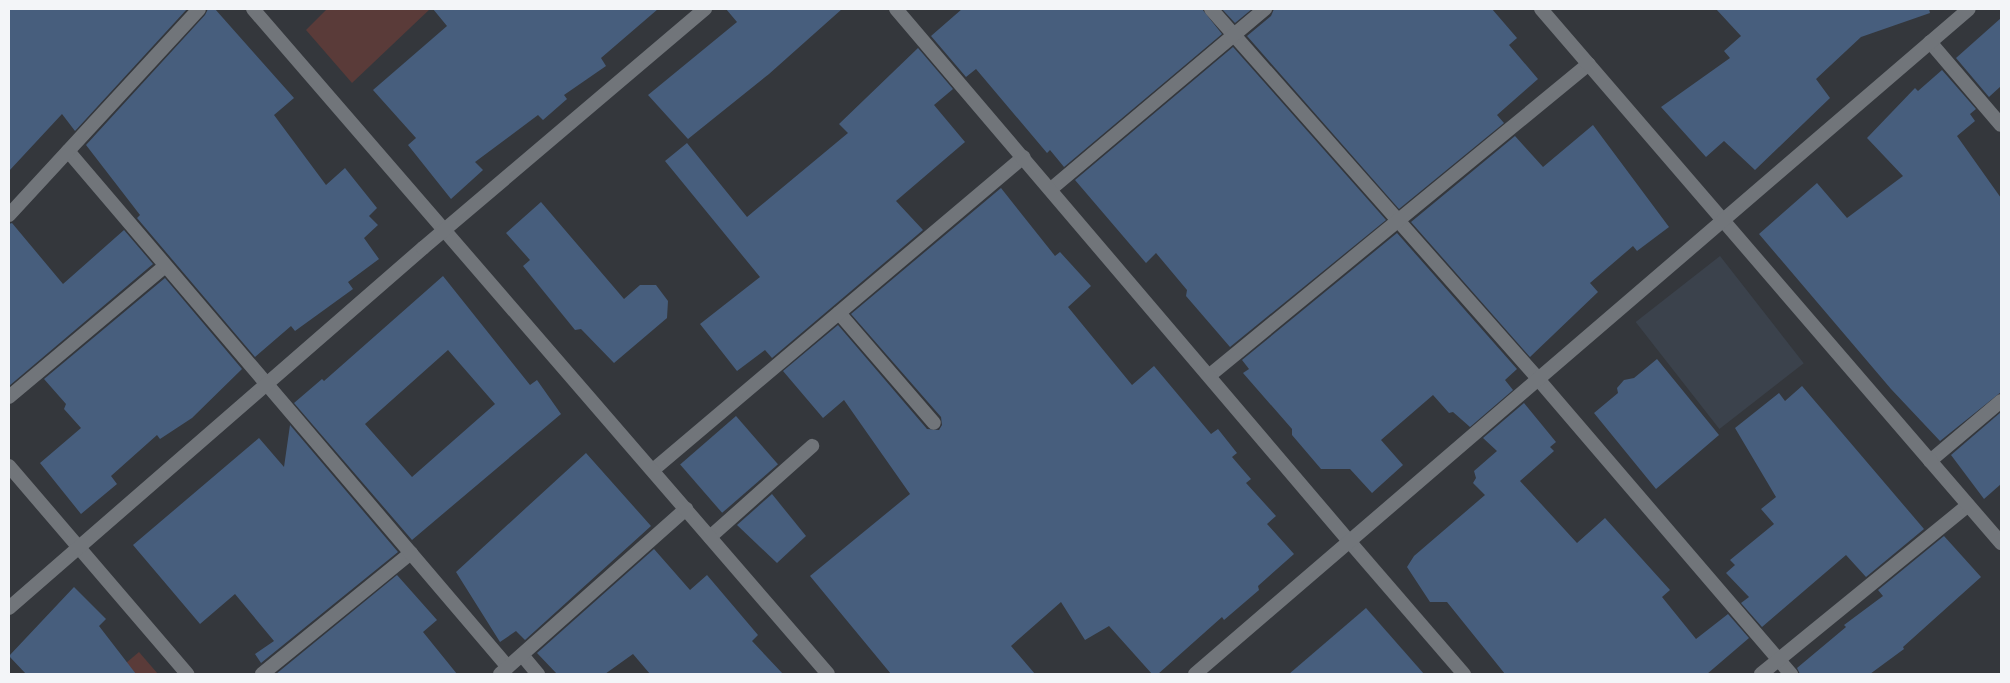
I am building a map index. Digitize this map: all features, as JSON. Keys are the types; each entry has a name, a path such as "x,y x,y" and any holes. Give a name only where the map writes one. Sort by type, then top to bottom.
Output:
{"street":[{"path":"9,215 199,9"},
{"path":"253,9 828,674"},
{"path":"9,608 444,232 706,9"},
{"path":"896,9 1464,674"},
{"path":"1211,9 1538,379 1791,674"},
{"path":"1051,189 1265,9"},
{"path":"1540,9 2001,543"},
{"path":"1195,674 1968,9"},
{"path":"1930,42 2001,125"},
{"path":"1210,375 1396,219 1588,64"},
{"path":"68,151 410,553 504,671 686,509"},
{"path":"653,470 1023,157"},
{"path":"9,397 165,266"},
{"path":"839,313 934,423"},
{"path":"1930,461 2001,401"},
{"path":"710,537 812,446"},
{"path":"9,466 78,549 187,674"},
{"path":"1761,674 1968,505"},
{"path":"262,674 410,553"},
{"path":"522,655 538,674"}],"shaded area":[{"path":"327,9 430,9 352,83 306,30"},
{"path":"1720,256 1804,363 1719,429 1636,322"},
{"path":"139,652 158,674 113,674"}],"building":[{"path":"9,9 187,9 75,131 62,114 9,171"},
{"path":"208,9 215,9 294,98 274,115 326,185 345,168 377,208 369,216 378,225 364,238 379,259 348,282 353,289 295,331 291,326 255,357 137,218 140,215 86,145 205,15"},
{"path":"433,9 658,9 601,58 606,66 564,95 567,99 543,120 538,115 475,162 483,170 451,199 408,145 416,138 373,90 447,26"},
{"path":"726,9 842,9 769,74 688,139 648,95 737,22"},
{"path":"962,9 1202,9 1222,34 1064,167 1050,150 1047,153 976,69 966,77 931,36"},
{"path":"1222,9 1252,9 1235,23"},
{"path":"1274,9 1492,9 1517,38 1509,45 1538,79 1497,115 1504,123 1399,209 1247,36 1271,16"},
{"path":"1716,9 1929,9 1930,13 1861,37 1816,79 1830,98 1755,170 1724,141 1706,157 1661,107 1730,58 1724,51 1741,36"},
{"path":"2001,18 2001,86 1989,97 1956,58"},
{"path":"1233,47 1386,220 1230,347 1186,296 1187,290 1156,253 1146,263 1075,180"},
{"path":"918,48 953,89 934,105 965,142 896,201 923,230 772,358 765,350 737,371 700,324 760,277 665,161 687,143 747,217 848,133 839,124"},
{"path":"1942,70 1976,109 1970,114 1975,121 1957,136 2001,198 2001,392 1940,441 1891,389 1759,234 1817,183 1847,218 1903,176 1867,138 1915,88 1918,91"},
{"path":"1593,125 1669,227 1637,251 1633,246 1590,283 1598,292 1530,357 1411,222 1515,136 1543,167"},
{"path":"1001,188 1055,256 1060,252 1091,286 1068,307 1132,385 1154,366 1211,434 1218,429 1237,453 1232,457 1251,479 1246,483 1276,516 1267,524 1294,554 1258,586 1259,590 1224,620 1222,617 1158,674 1152,674 1109,626 1085,640 1061,602 1011,646 1035,674 891,674 810,576 910,494 844,400 823,418 783,371 838,325 927,429 939,430 942,425 941,417 851,314"},
{"path":"541,202 624,299 640,285 656,285 668,301 667,318 614,363 581,329 575,330 523,266 530,260 506,233"},
{"path":"12,223 63,284 124,230 153,264 9,386 9,224"},
{"path":"1397,233 1517,369 1505,380 1513,390 1470,427 1453,412 1449,413 1433,395 1381,440 1403,465 1372,493 1350,469 1321,469 1292,435 1292,429 1243,373 1249,369 1242,360"},
{"path":"443,276 530,385 537,380 561,414 412,540 294,403 322,379 324,381","holes":["448,350 495,404 412,477 365,424"]},
{"path":"165,278 242,369 192,418 160,439 157,435 111,476 117,484 81,514 40,463 81,428 64,409 66,404 44,379"},
{"path":"1657,359 1719,435 1656,489 1594,413 1618,393 1617,388 1624,380 1634,378"},
{"path":"1802,386 1924,529 1866,577 1846,555 1762,627 1741,603 1749,597 1726,573 1735,565 1730,560 1774,524 1761,509 1776,497 1735,428 1779,393 1785,401"},
{"path":"1524,403 1556,442 1550,447 1554,451 1520,481 1577,543 1605,518 1670,590 1662,597 1696,639 1728,614 1749,638 1707,674 1505,674 1447,602 1430,602 1407,567 1414,556 1485,495 1473,483 1476,478 1474,471 1497,451 1483,438"},
{"path":"2001,412 2001,484 1984,499 1951,455"},
{"path":"736,416 778,464 722,513 680,465"},
{"path":"290,425 398,552 261,663 255,654 274,641 235,594 200,624 133,545 259,438 284,467"},
{"path":"586,453 651,526 525,640 516,631 500,642 456,572"},
{"path":"772,494 806,536 777,563 737,525"},
{"path":"1944,536 1981,577 1903,647 1904,649 1870,674 1800,674 1797,668 1846,627 1844,625 1883,596 1878,590"},
{"path":"654,549 690,590 707,575 758,635 752,641 783,674 650,674 633,654 605,674 557,674 537,653"},
{"path":"397,575 437,620 423,632 457,674 276,674"},
{"path":"74,587 106,619 99,626 136,674 26,674 9,656"},
{"path":"1366,608 1424,674 1289,674"}]}
